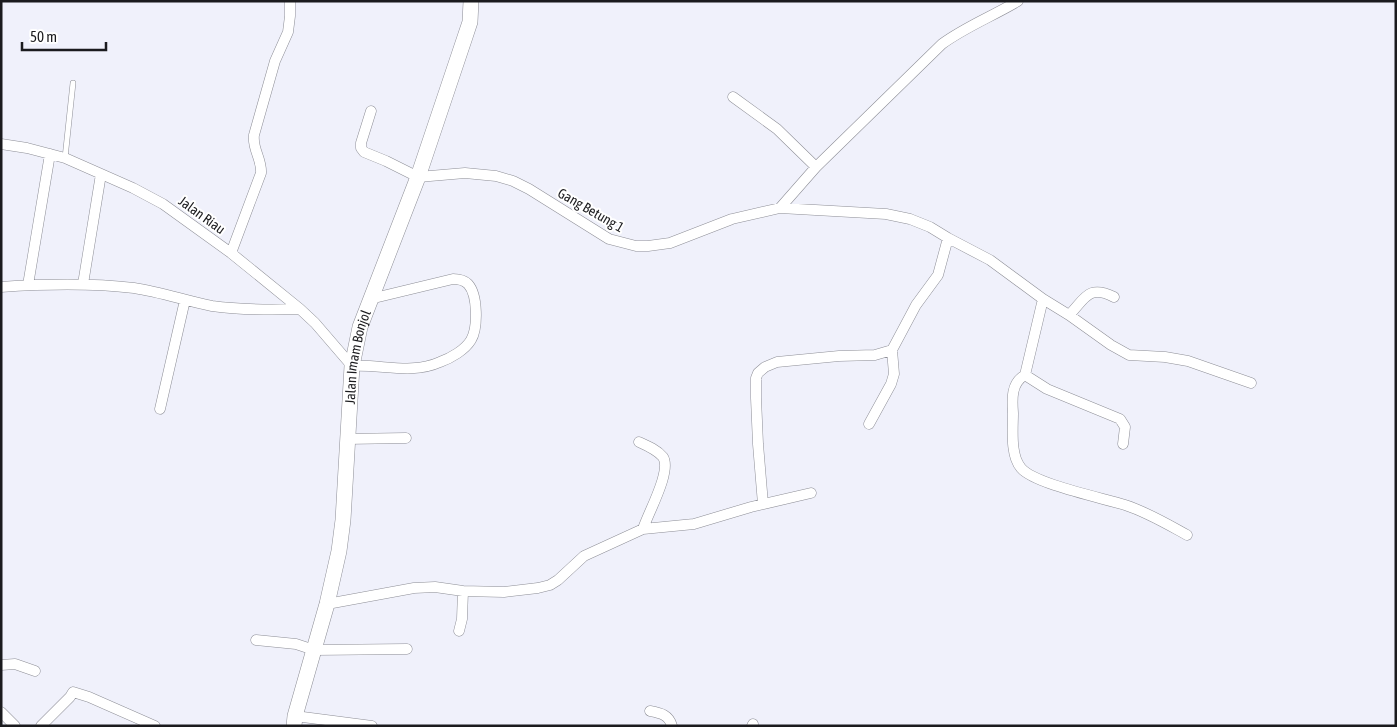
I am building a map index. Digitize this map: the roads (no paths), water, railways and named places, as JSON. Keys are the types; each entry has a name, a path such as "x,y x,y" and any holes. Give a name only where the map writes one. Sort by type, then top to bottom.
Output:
{"main road":[{"name":"Jalan Imam Bonjol","path":"295,721 327,604 339,551 352,366 360,327 418,177 470,22 471,1"}],"street":[{"path":"231,253 260,178 261,161 255,149 254,135 275,62 288,32 290,1"},
{"path":"780,208 816,167 942,44 957,33 1018,1"},
{"path":"733,97 777,129 816,167"},
{"path":"371,111 361,143 362,150 418,177"},
{"name":"Jalan Riau","path":"1,144 27,148 65,158 163,204 231,253 300,309 315,323 352,366"},
{"path":"28,285 50,154"},
{"name":"Gang Betung 1","path":"418,177 465,173 496,176 513,181 529,188 609,239 636,246 670,243 732,219 780,208 886,214 910,219 930,227 990,260 1043,299 1129,355 1177,359 1251,383"},
{"path":"83,284 100,174"},
{"path":"869,424 891,384 894,374 892,350 916,305 938,275 948,238"},
{"path":"352,366 369,365 397,369 424,367 440,362 463,349 472,338 474,332 476,324 475,301 468,284 459,280 453,279 370,299"},
{"path":"1,287 83,284 137,288 185,300 236,308 266,310 300,309"},
{"path":"1069,315 1086,295 1092,292 1102,292 1114,297"},
{"path":"1043,299 1025,375 1014,385 1012,410 1015,453 1022,470 1051,483 1127,506 1188,535"},
{"path":"160,409 185,300"},
{"path":"763,504 756,398 756,378 758,373 765,367 777,362 839,356 875,355 892,350"},
{"path":"1025,375 1066,397 1120,419 1124,427 1123,444"},
{"path":"346,439 406,438"},
{"path":"640,442 657,451 666,463 666,470 643,529"},
{"path":"327,604 414,588 435,587 463,591 527,591 550,585 584,556 643,529 694,524 763,504 810,493"},
{"path":"459,631 462,620 463,591"},
{"path":"256,640 296,644 314,650 407,649"},
{"path":"1,666 15,664 35,671"},
{"path":"41,726 73,692 89,697 155,726"},
{"path":"650,711 666,716 672,726"},
{"path":"1,712 15,726"},
{"path":"295,721 372,726"}],"lane":[{"path":"65,158 73,83"}]}
